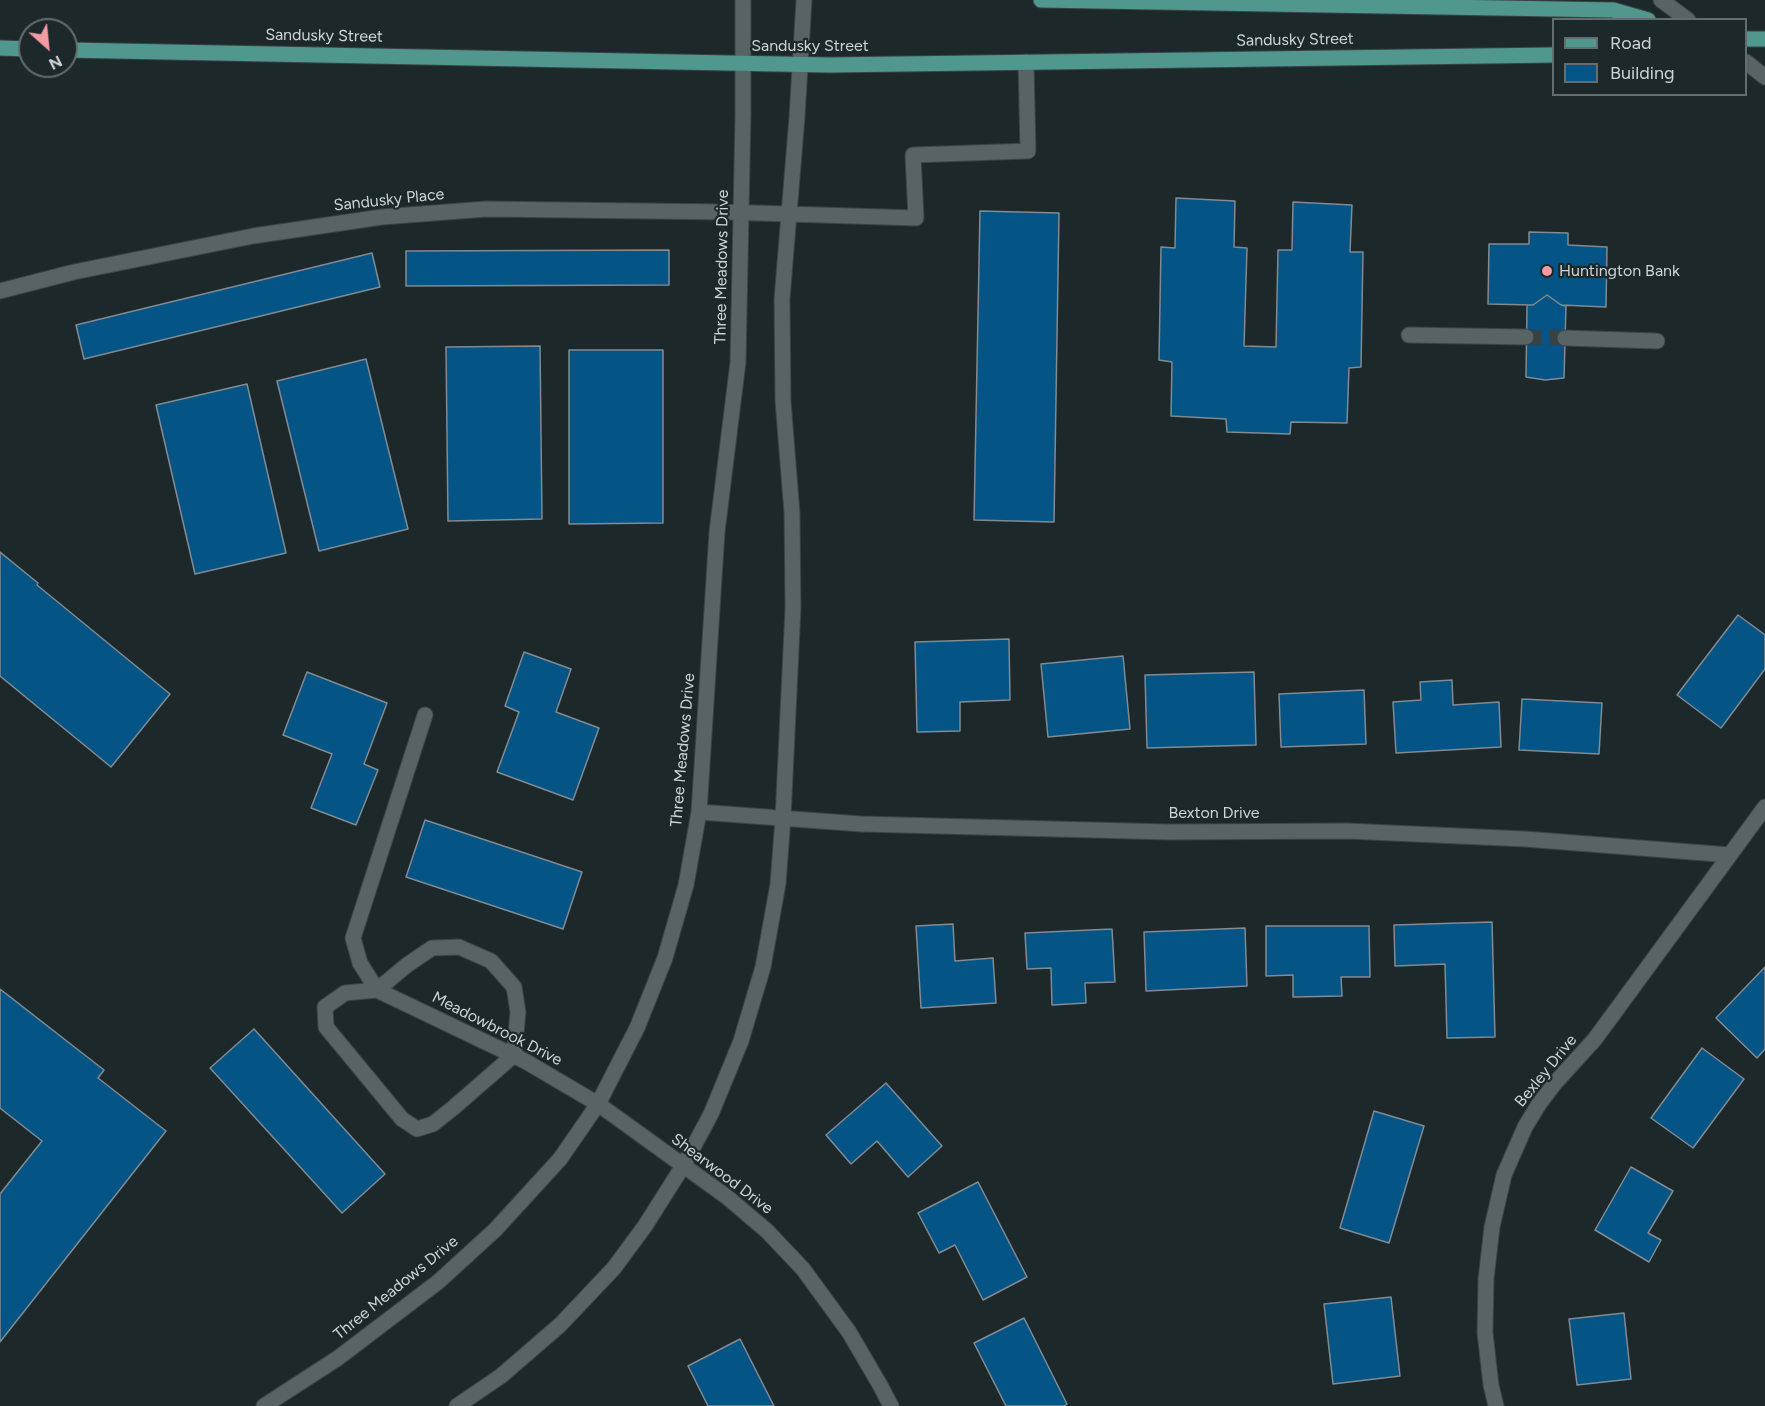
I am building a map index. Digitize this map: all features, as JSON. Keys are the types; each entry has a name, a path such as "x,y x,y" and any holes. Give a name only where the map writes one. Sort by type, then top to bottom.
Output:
{"main road":[{"name":"Sandusky Street","path":"1041,0 1425,3 1613,9 1642,18"},
{"path":"1747,39 1765,39"},
{"path":"0,48 18,49"},
{"name":"Sandusky Street","path":"78,50 800,65 1552,55"}],"street":[{"name":"Three Meadows Drive","path":"264,1406 338,1358 438,1282 495,1230 560,1159 598,1104 637,1028 665,958 686,885 699,812 717,532 738,362 743,0"},
{"path":"457,1406 501,1376 560,1325 614,1268 645,1226 683,1166 711,1114 741,1041 763,967 778,884 793,608 792,513 783,401 782,300 804,0"},
{"path":"1661,0 1685,18"},
{"name":"Sandusky Place","path":"0,291 74,272 231,241 382,217 486,209 741,212 916,218 913,155 1028,151 1026,62"},
{"path":"1747,63 1765,77"},
{"path":"1409,335 1526,337"},
{"path":"1565,338 1657,341"},
{"path":"377,990 360,963 353,938 425,715"},
{"name":"Bexley Drive","path":"1496,1406 1491,1385 1485,1333 1486,1279 1492,1227 1504,1175 1525,1126 1555,1083 1595,1039 1765,807"},
{"name":"Bexton Drive","path":"699,812 861,824 1121,831 1347,831 1525,839 1730,855"},
{"path":"459,947 491,961 514,987 518,1012 514,1055 433,1124 417,1129 402,1119 327,1027 326,1007 345,993 377,990 432,948 459,947"},
{"name":"Meadowbrook Drive","path":"377,990 514,1055 598,1104"},
{"name":"Shearwood Drive","path":"598,1104 727,1197 767,1232 802,1269 849,1332 891,1406"}],"building":[{"path":"1176,198 1235,201 1234,247 1247,248 1244,346 1276,347 1278,250 1292,250 1293,202 1352,205 1350,252 1363,252 1361,367 1349,368 1347,423 1291,422 1290,434 1227,432 1226,419 1171,416 1172,362 1159,360 1161,247 1175,248"},
{"path":"980,211 1059,213 1054,522 974,520"},
{"name":"Huntington Bank","path":"1529,232 1568,233 1568,245 1607,247 1606,307 1561,305 1547,295 1533,305 1488,304 1489,244 1529,244"},
{"path":"669,250 669,285 406,286 406,251"},
{"path":"372,253 380,287 84,359 76,325"},
{"path":"1547,295 1566,306 1564,378 1545,380 1526,377 1527,305 1533,305"},
{"path":"540,346 542,519 448,521 446,347"},
{"path":"569,350 663,350 663,523 569,524"},
{"path":"366,359 408,529 319,551 277,381"},
{"path":"247,384 286,553 195,574 156,405"},
{"path":"0,552 170,694 111,767 0,676"},
{"path":"1738,615 1765,635 1765,669 1721,728 1677,695"},
{"path":"1009,639 1010,700 960,702 960,731 917,732 915,642"},
{"path":"524,652 571,669 556,712 599,728 573,800 497,772 519,712 505,706"},
{"path":"1123,656 1130,729 1048,737 1041,664"},
{"path":"307,672 387,703 364,764 378,770 356,825 311,808 332,754 283,735"},
{"path":"1254,672 1256,745 1147,748 1145,675"},
{"path":"1452,680 1453,705 1499,702 1501,747 1396,753 1393,702 1421,700 1420,682"},
{"path":"1364,690 1366,744 1281,747 1279,694"},
{"path":"1522,699 1602,703 1599,754 1519,750"},
{"path":"425,820 582,872 563,929 406,877"},
{"path":"1492,922 1495,1037 1447,1038 1445,964 1395,966 1394,925"},
{"path":"953,924 955,961 993,958 996,1003 921,1008 916,926"},
{"path":"1266,926 1369,926 1370,977 1341,977 1342,996 1293,997 1293,975 1266,976"},
{"path":"1245,928 1247,986 1146,991 1144,932"},
{"path":"1112,929 1115,982 1085,983 1086,1003 1052,1005 1051,968 1027,969 1025,933"},
{"path":"1765,967 1765,1049 1757,1058 1716,1018"},
{"path":"0,989 104,1070 98,1078 166,1131 0,1342 0,1194 42,1141 0,1108"},
{"path":"254,1029 385,1174 342,1213 210,1068"},
{"path":"1702,1048 1744,1079 1693,1148 1651,1118"},
{"path":"886,1083 942,1146 908,1177 877,1141 851,1164 826,1135"},
{"path":"1374,1111 1424,1126 1389,1243 1340,1228"},
{"path":"1631,1167 1673,1191 1648,1233 1661,1240 1649,1262 1595,1230"},
{"path":"978,1182 1027,1277 983,1300 955,1245 939,1253 918,1213"},
{"path":"1391,1297 1400,1376 1333,1384 1324,1304"},
{"path":"1624,1313 1631,1379 1577,1385 1569,1319"},
{"path":"1024,1318 1067,1404 1064,1406 1006,1406 974,1343"},
{"path":"740,1339 774,1406 708,1406 688,1366"}],"tunnel":[{"path":"1526,337 1565,338"}],"place":[{"name":"Huntington Bank","path":"1547,271"}]}
